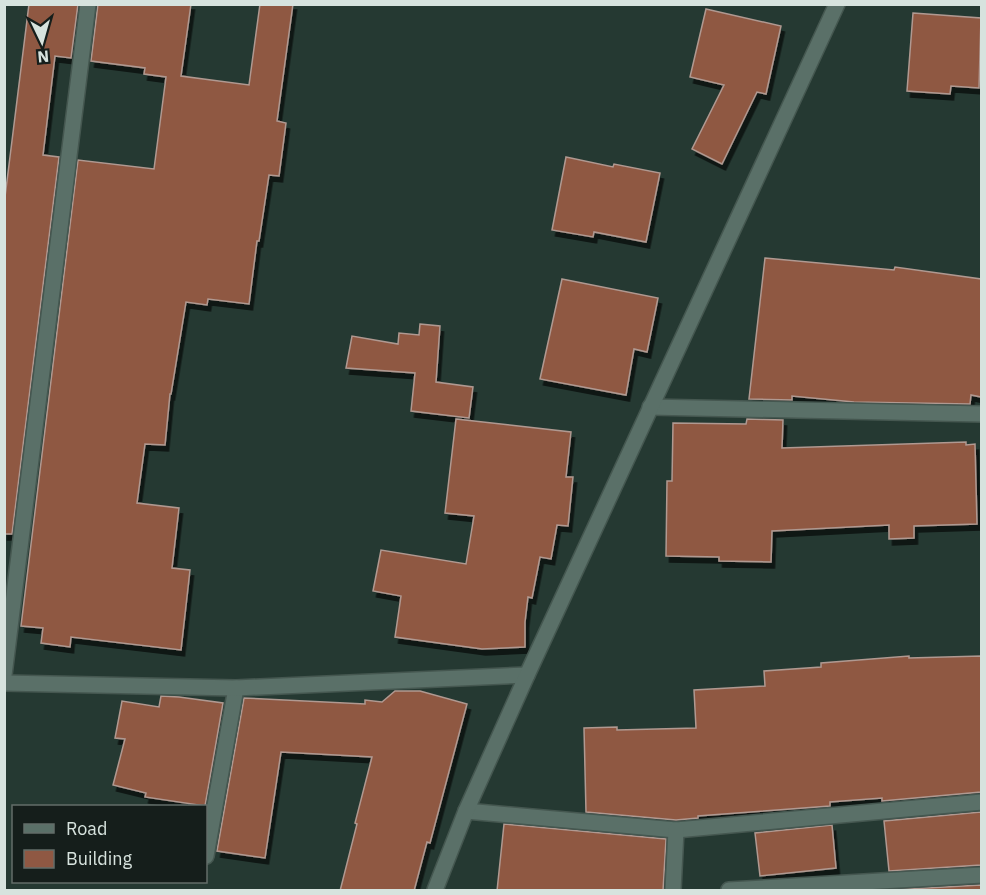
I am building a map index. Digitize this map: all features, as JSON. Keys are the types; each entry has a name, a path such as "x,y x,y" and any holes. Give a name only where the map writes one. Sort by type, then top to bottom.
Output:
{"street":[{"path":"4,675 87,4"},
{"path":"435,891 466,811 527,675 837,4"},
{"path":"650,407 981,414"},
{"path":"4,683 236,688 527,675"},
{"path":"207,850 236,688"},
{"path":"466,811 676,830 981,802"},
{"path":"673,891 676,830"},
{"path":"729,891 981,875"}],"building":[{"path":"29,4 78,4 71,58 55,56 43,155 59,157 12,534 4,534 4,205"},
{"path":"98,4 191,4 181,76 249,85 260,4 293,4 277,121 286,123 279,176 269,175 249,304 208,299 207,305 186,302 170,394 165,445 145,444 137,503 179,508 172,568 190,570 181,650 71,637 70,647 41,643 43,628 21,626 78,160 154,169 166,77 144,74 145,68 91,61"},
{"path":"706,9 781,26 766,94 757,92 722,164 692,149 724,85 690,77"},
{"path":"913,13 981,18 979,88 951,86 950,94 907,91"},
{"path":"566,157 613,167 614,164 660,173 646,242 594,232 593,237 552,230"},
{"path":"765,258 894,270 895,267 981,279 981,397 971,395 970,404 854,402 792,396 792,400 749,399"},
{"path":"562,279 658,298 647,352 634,349 626,395 540,379"},
{"path":"420,324 440,326 436,382 473,387 469,418 411,411 415,373 346,368 352,336 398,344 399,333 419,335"},
{"path":"456,419 571,432 566,477 573,477 568,526 557,525 551,559 540,557 532,598 528,597 525,647 482,649 395,637 401,596 373,591 381,550 466,564 474,516 445,513"},
{"path":"747,419 783,420 782,448 966,442 966,445 975,444 977,524 914,526 914,538 889,539 889,525 772,531 771,562 719,561 719,557 666,556 667,481 672,481 673,423 746,424"},
{"path":"909,656 909,658 981,656 981,792 882,801 882,798 830,802 830,806 698,816 698,818 676,820 586,812 584,728 617,727 617,730 696,728 694,690 765,686 764,671 821,667 821,663"},
{"path":"395,691 420,691 467,704 430,843 427,842 414,891 340,891 372,757 281,752 265,858 217,851 244,698 365,704 365,700 382,702"},
{"path":"161,696 223,703 205,805 145,797 146,793 113,785 125,739 115,738 122,701 159,707"},
{"path":"981,812 981,865 889,871 884,821"},
{"path":"504,824 666,839 663,891 497,891"},
{"path":"832,825 836,868 760,876 755,833"},
{"path":"981,885 981,891 891,890"}]}
